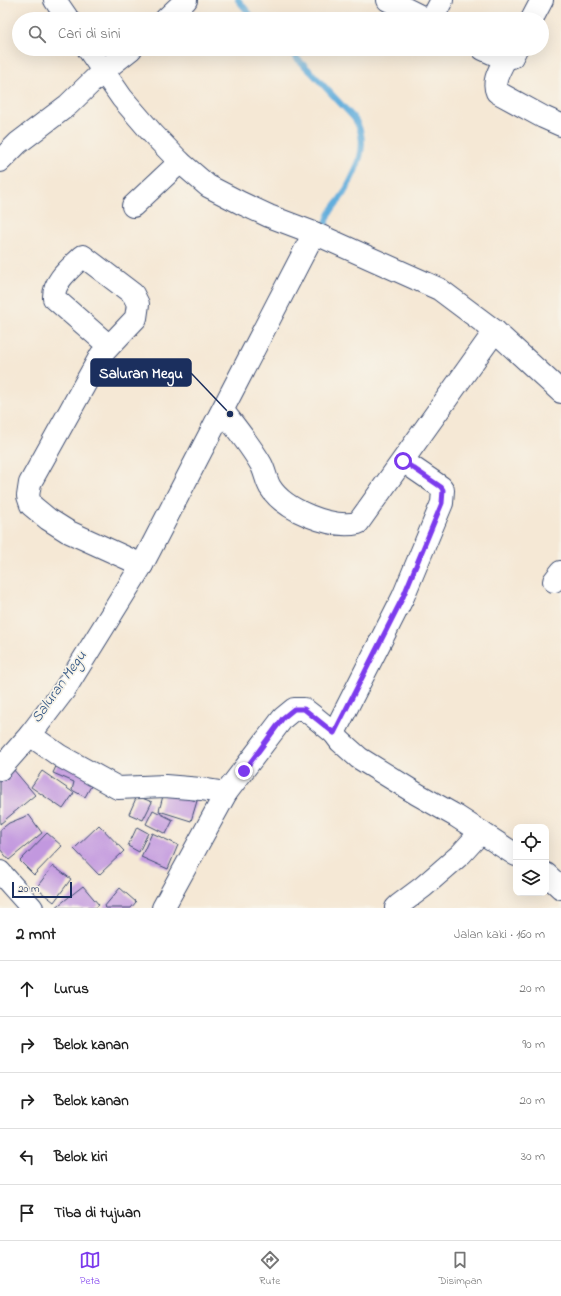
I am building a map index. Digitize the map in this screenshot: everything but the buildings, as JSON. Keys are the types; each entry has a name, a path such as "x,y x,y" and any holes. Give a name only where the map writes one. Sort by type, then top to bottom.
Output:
{"street":[{"path":"55,0 63,12"},
{"path":"173,12 186,0"},
{"path":"388,0 412,12"},
{"path":"436,12 442,0"},
{"path":"536,12 542,0"},
{"path":"93,56 122,98 180,162 208,186 269,216 318,235 411,275 439,289 496,331 561,392"},
{"path":"0,161 18,143 68,105 103,71 123,56"},
{"path":"509,56 495,82 497,92 542,117 561,125"},
{"path":"133,206 180,162"},
{"path":"0,769 35,739 142,565 228,418 318,235"},
{"path":"228,418 262,465 270,487 282,500 303,514 325,521 350,525 358,523 496,331"},
{"path":"109,346 101,355 30,483 28,496 31,504 48,519 67,531 142,565"},
{"path":"334,733 403,597 442,503 443,490 441,487 403,461"},
{"path":"163,908 226,793 278,724 294,709 304,709 334,733 359,758 482,832 513,853"},
{"path":"35,739 60,756 118,788 165,786 226,793"},
{"path":"396,908 461,854 482,832"},
{"path":"0,874 32,908"},
{"path":"549,877 561,888"}],"waterway":[{"name":"Saluran Megu","path":"238,0 248,12"},
{"name":"Saluran Megu","path":"294,56 354,118 359,127 361,137 362,146 360,156 353,175 344,193 330,213 322,233"}],"place":[{"name":"Saluran Megu","path":"230,414"}],"route":[{"path":"244,771 283,718 294,709 304,709 334,733 403,597 444,496 441,487 403,461"}]}
